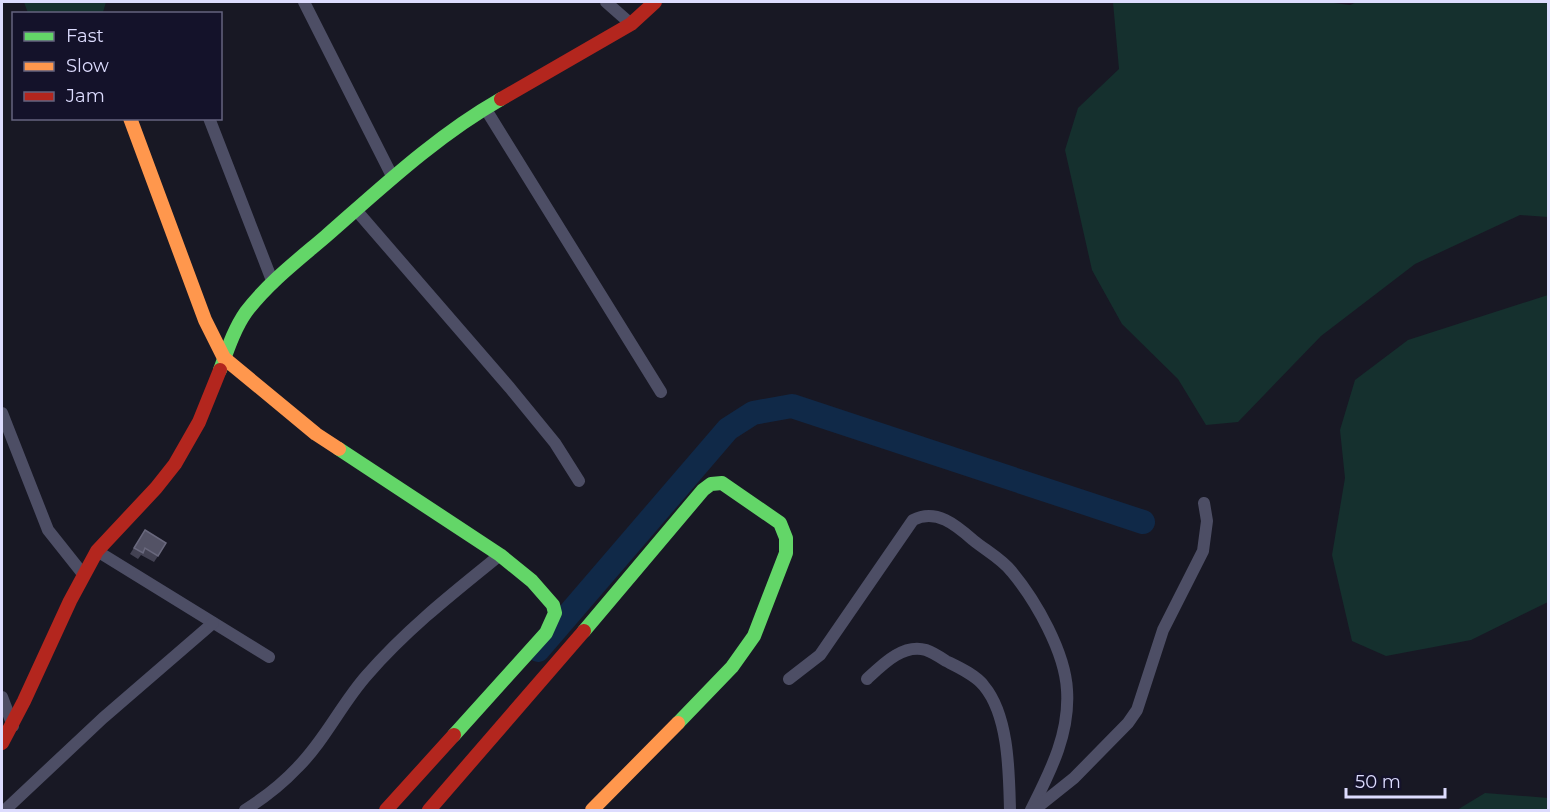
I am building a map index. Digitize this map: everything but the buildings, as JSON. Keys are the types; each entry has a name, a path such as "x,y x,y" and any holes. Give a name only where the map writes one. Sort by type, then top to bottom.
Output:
{"street":[{"path":"304,2 393,178"},
{"path":"606,2 631,24"},
{"path":"2,743 13,726 83,574 97,551 176,464 199,422 224,358 246,313 273,283 404,167 485,108 631,24 655,2"},
{"path":"485,108 660,393"},
{"path":"131,120 205,320 224,358 316,434 500,555 532,580 553,605 555,613 553,621 538,642 386,810"},
{"path":"210,120 273,283"},
{"path":"356,210 510,388 555,443 579,482"},
{"path":"2,413 48,530 83,574"},
{"path":"429,810 655,550 703,490 711,484 722,483 780,523 786,538 786,554 774,589 754,636 732,666 592,810"},
{"path":"1032,810 1082,771 1128,723 1137,710 1163,630 1203,551 1207,520 1204,503"},
{"path":"789,679 820,655 913,520 931,515 942,518 958,527 1011,570 1041,616 1060,652 1067,690 1065,721 1054,765 1032,810"},
{"path":"97,551 269,657"},
{"path":"245,810 300,766 364,678 396,642 500,555"},
{"path":"5,810 103,718 213,623"},
{"path":"867,679 880,666 910,648 926,650 963,670 984,685 996,708 1005,736 1010,810"},
{"path":"2,697 13,726"}],"green space":[{"path":"24,2 106,2 103,12 28,12"},
{"path":"1113,2 1326,2 1350,5 1357,2 1548,2 1548,217 1520,215 1415,264 1321,336 1238,422 1206,425 1178,379 1122,324 1092,270 1065,150 1078,108 1119,69"},
{"path":"1548,295 1548,602 1471,640 1386,656 1352,641 1332,555 1345,478 1340,430 1355,380 1408,340"},
{"path":"1485,793 1548,798 1548,810 1457,810"}],"waterway":[{"path":"538,650 728,429 753,413 792,406 1143,522"}],"traffic: fast":[{"path":"220,370 231,340 246,312 274,282 432,146 501,99"},
{"path":"339,449 500,555 532,581 553,605 555,613 546,633 454,735"},
{"path":"584,631 703,490 711,484 722,483 780,523 786,538 786,553 754,636 732,667 678,723"}],"traffic: slow":[{"path":"131,120 205,320 224,358 316,434 339,449"},
{"path":"592,810 678,723"}],"traffic: jam":[{"path":"501,99 631,24 655,2"},
{"path":"2,743 70,601 97,551 156,488 175,464 199,422 220,370"},
{"path":"429,810 584,631"},
{"path":"386,810 454,735"}]}
